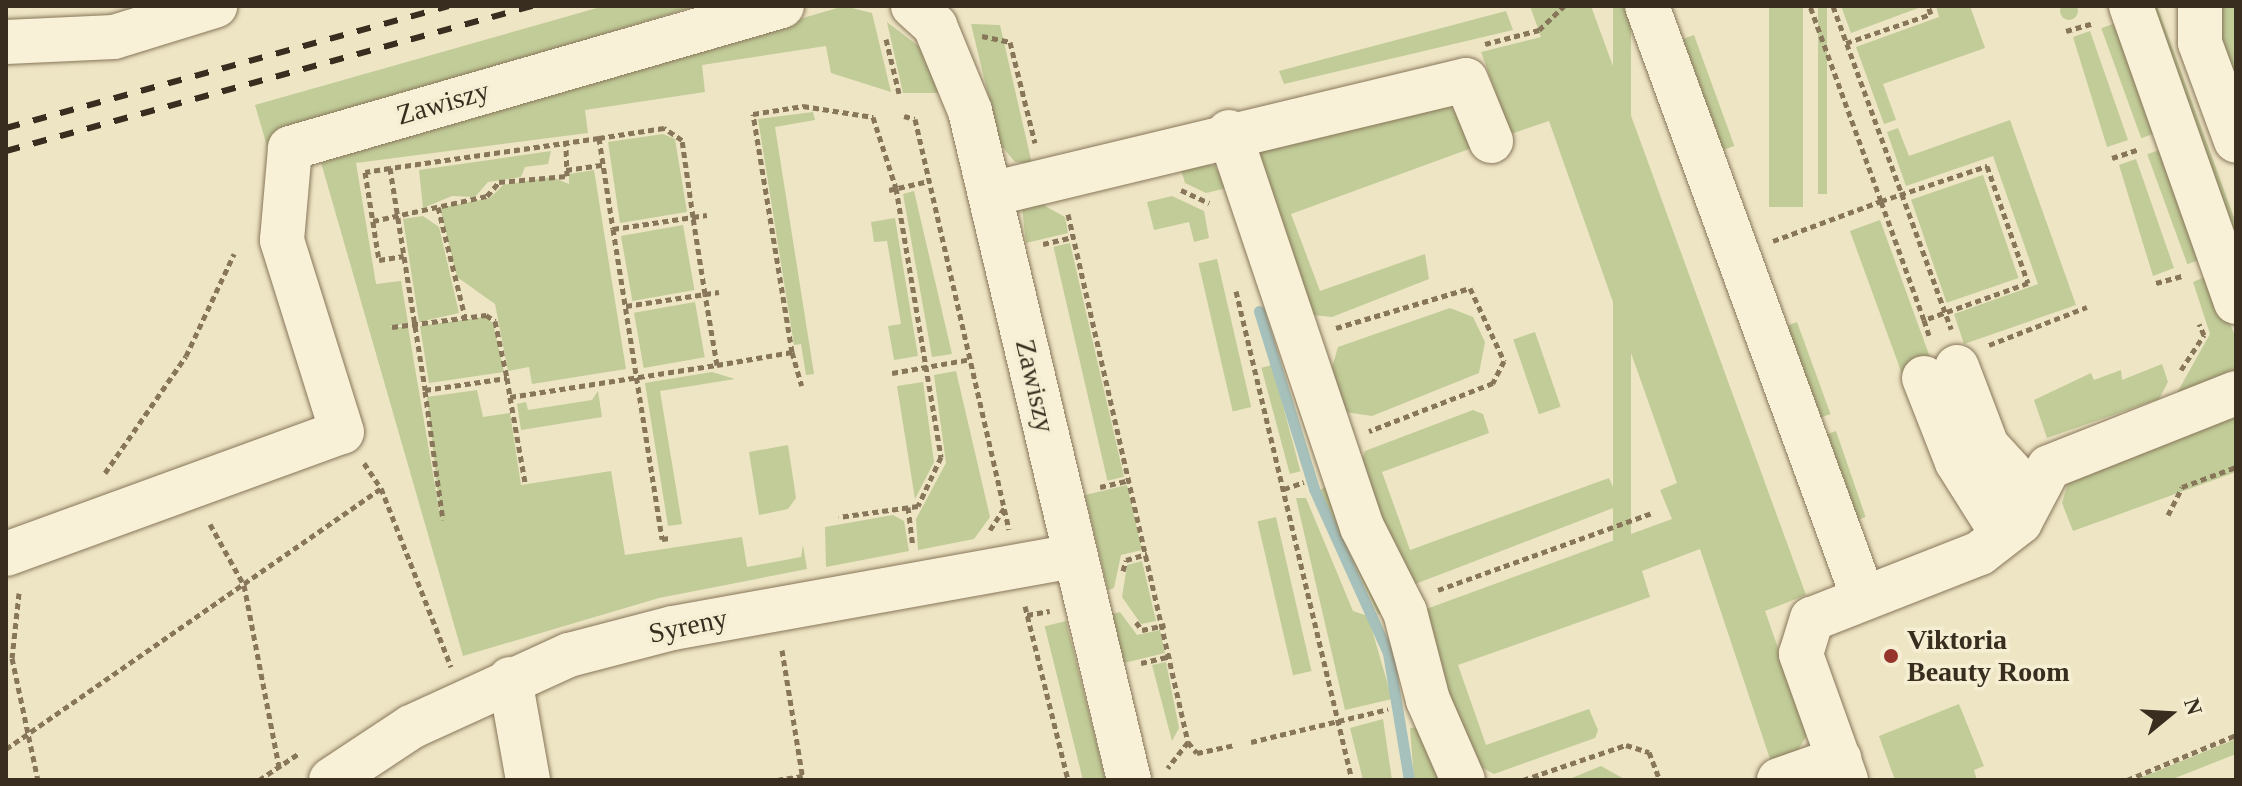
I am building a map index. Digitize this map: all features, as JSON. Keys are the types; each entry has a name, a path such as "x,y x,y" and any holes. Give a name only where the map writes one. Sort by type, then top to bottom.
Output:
{"street":[{"path":"6,42 114,37 215,6"},
{"name":"Zawiszy","path":"342,432 282,240 290,148 782,6"},
{"path":"1647,6 1862,594"},
{"path":"2200,6 2200,43 2236,141"},
{"path":"2110,10 2236,302"},
{"name":"Zawiszy","path":"899,18 935,26 953,62 991,194 1074,556 1148,775"},
{"path":"991,194 1043,177 1229,132 1466,80 1491,141"},
{"path":"1229,132 1362,527 1400,603 1463,780"},
{"path":"1953,359 1957,462 2003,535"},
{"path":"1953,359 1987,446 2033,496"},
{"path":"1779,780 1843,770 1801,642 1812,619 1862,594 1980,553 2003,535 2033,496 2049,467 2236,393"},
{"path":"6,554 342,432"},
{"name":"Syreny","path":"331,780 411,727 510,679 673,628 1074,556"},
{"path":"510,679 528,780"}],"path":[{"path":"1738,254 1881,201 1987,166 2028,283 1924,320 1881,201 1810,6"},
{"path":"1833,6 1944,312 1953,359 2087,307"},
{"path":"1846,43 1931,14 1928,6"},
{"path":"2098,37 2110,10"},
{"path":"899,18 899,93"},
{"path":"1010,42 1043,177 1073,237 1148,554 1188,742 1197,753 1234,745"},
{"path":"802,386 792,352 753,114 803,106 873,117 896,188 941,457 936,481 918,506 839,517"},
{"path":"904,116 915,119 1011,545"},
{"path":"404,256 379,260 365,172 664,128 678,133 717,365"},
{"path":"2133,135 2143,163"},
{"path":"599,138 662,539 670,538"},
{"path":"373,221 487,196 499,182 567,176 566,143"},
{"path":"566,170 603,165"},
{"path":"390,168 443,520"},
{"path":"889,190 929,181"},
{"path":"438,207 465,317"},
{"path":"613,229 707,215"},
{"path":"1036,245 1073,237"},
{"path":"100,481 186,356 234,254"},
{"path":"2177,262 2188,291"},
{"path":"1233,277 1352,780"},
{"path":"1297,340 1470,288 1488,314 1504,361 1493,383 1335,445"},
{"path":"626,306 719,292"},
{"path":"2175,381 2204,335 2193,306"},
{"path":"392,327 465,317 495,321 525,482"},
{"path":"510,397 792,352"},
{"path":"892,373 971,359"},
{"path":"425,390 507,378"},
{"path":"342,432 381,488 451,667"},
{"path":"2168,515 2182,487 2236,467"},
{"path":"1093,489 1130,480"},
{"path":"1284,489 1308,481"},
{"path":"190,487 244,585 279,767"},
{"path":"6,749 381,488"},
{"path":"908,507 914,551"},
{"path":"1400,603 1652,513"},
{"path":"38,780 12,658 13,606 46,539"},
{"path":"1120,586 1126,560 1148,554"},
{"path":"1021,593 1068,780"},
{"path":"777,780 803,778 782,649"},
{"path":"1251,742 1397,707"},
{"path":"2127,780 2236,735"},
{"path":"1148,775 1188,742"},
{"path":"1523,780 1626,745 1649,752 1660,780"}],"green space":[{"path":"2069,2 2078,11 2069,20 2060,11"},
{"path":"604,6 696,6 447,82 273,167 255,105"},
{"path":"844,6 872,13 891,92 831,73 826,46 702,65 705,92 585,110 588,133 356,163 376,284 401,281 408,323 388,327 408,327 441,521 427,397 477,390 483,417 510,413 521,485 611,471 625,555 742,537 747,567 801,557 803,545 807,569 659,598 463,656 320,159"},
{"path":"1530,6 1591,6 1806,595 1765,611 1808,733 1796,754 1771,762 1700,549 1642,571 1650,597 1458,665 1486,745 1589,709 1598,730 1595,738 1494,774 1468,760 1418,612 1672,519 1660,490 1677,483 1549,121 1511,134 1481,52 1541,37"},
{"path":"1613,6 1631,6 1631,604 1613,604"},
{"path":"1769,6 1803,6 1803,207 1769,207"},
{"path":"1818,6 1827,6 1827,194 1818,194"},
{"path":"1841,6 1921,6 1921,7 1851,33"},
{"path":"1936,6 1970,6 1985,48 1883,84 1896,120 1884,124 1856,47 1939,17"},
{"path":"2144,6 2157,6 2236,223 2236,262"},
{"path":"2218,6 2236,6 2236,111 2216,55"},
{"path":"1506,11 1513,30 1284,84 1279,71"},
{"path":"2121,21 2161,131 2141,138 2101,28"},
{"path":"887,22 925,51 940,93 903,93"},
{"path":"971,24 1000,25 1032,164 1015,162 1000,144"},
{"path":"2090,31 2128,140 2107,147 2073,37"},
{"path":"1694,35 1734,146 1716,153 1675,42"},
{"path":"1446,103 1461,118 1472,148 1291,214 1320,291 1425,254 1429,279 1332,317 1313,315 1258,158 1265,147"},
{"path":"813,112 815,120 775,127 814,374 806,375 801,344 794,345 758,119"},
{"path":"2010,120 2076,305 1964,344 1954,314 2038,284 1993,156 1906,186 1887,132 1898,128 1909,156"},
{"path":"663,134 675,139 687,212 620,223 608,142"},
{"path":"2167,147 2207,257 2187,264 2147,154"},
{"path":"551,151 548,164 525,167 521,177 488,182 475,197 452,196 423,208 419,170"},
{"path":"2136,159 2174,268 2153,276 2119,165"},
{"path":"1178,160 1215,166 1227,188 1206,193 1185,183"},
{"path":"594,170 626,369 532,384 529,367 508,371 495,304 457,277 440,208 490,198 503,185 552,177 569,184 569,174"},
{"path":"1983,175 2018,278 1947,303 1911,200"},
{"path":"914,191 952,354 932,357 903,194"},
{"path":"1043,195 1045,206 1065,217 1068,233 1026,243 1022,208"},
{"path":"1172,196 1204,211 1209,238 1194,242 1189,222 1154,230 1147,202"},
{"path":"423,216 439,227 459,313 419,322 403,219"},
{"path":"895,218 918,356 894,360 888,326 901,324 887,241 874,242 871,222"},
{"path":"1880,220 1936,374 1906,385 1850,231"},
{"path":"683,225 694,290 632,301 621,236"},
{"path":"1070,243 1124,477 1107,481 1053,247"},
{"path":"1217,259 1251,407 1233,411 1198,263"},
{"path":"2212,274 2236,339 2236,376 2169,407 2210,334 2193,282"},
{"path":"695,302 705,357 644,368 634,313"},
{"path":"1450,308 1473,317 1485,342 1479,373 1372,416 1345,412 1329,378 1338,347"},
{"path":"484,317 493,323 504,372 429,383 420,326"},
{"path":"1797,322 1831,414 1813,421 1779,328"},
{"path":"1535,332 1561,407 1539,414 1513,339"},
{"path":"2162,364 2168,382 2159,399 2047,438 2034,400 2091,373 2094,380 2121,370 2122,380"},
{"path":"1272,365 1300,471 1290,474 1261,368"},
{"path":"956,371 990,517 974,539 918,550 916,519 946,463 934,375"},
{"path":"712,372 735,379 660,391 682,524 668,526 645,383"},
{"path":"923,382 934,462 915,499 897,386"},
{"path":"598,391 602,417 521,430 517,404 526,402 528,410 592,400"},
{"path":"2236,409 2236,472 2073,531 2062,503 2069,479"},
{"path":"1473,410 1483,414 1489,433 1382,472 1410,550 1609,478 1621,505 1410,586 1357,475 1365,451"},
{"path":"1836,431 1866,517 1848,523 1818,437"},
{"path":"788,445 796,498 788,509 759,515 749,452"},
{"path":"1127,485 1142,550 1121,555 1114,588 1108,590 1085,495"},
{"path":"1328,486 1386,611 1378,615 1320,490"},
{"path":"1296,498 1306,498 1353,611 1368,616 1392,699 1345,710"},
{"path":"893,515 904,521 909,551 826,567 825,527"},
{"path":"1276,517 1312,671 1293,675 1257,521"},
{"path":"1142,561 1156,621 1141,624 1122,597 1127,565"},
{"path":"1120,612 1137,635 1160,630 1165,653 1124,663 1112,614"},
{"path":"1066,621 1106,780 1083,780 1045,626"},
{"path":"1166,662 1179,728 1172,741 1152,665"},
{"path":"1959,704 1984,766 1974,770 1977,780 1895,780 1879,736"},
{"path":"1383,719 1392,780 1363,780 1350,728"},
{"path":"1422,727 1446,780 1414,780 1410,728"},
{"path":"2236,739 2236,754 2170,780 2135,780"},
{"path":"1601,766 1626,780 1567,780"}],"waterway":[{"path":"1259,311 1314,489 1388,653 1409,780"}],"railway":[{"path":"6,128 448,6"},
{"path":"6,151 532,6"}],"place":[{"name":"Viktoria Beauty Room","path":"1891,656"}]}
